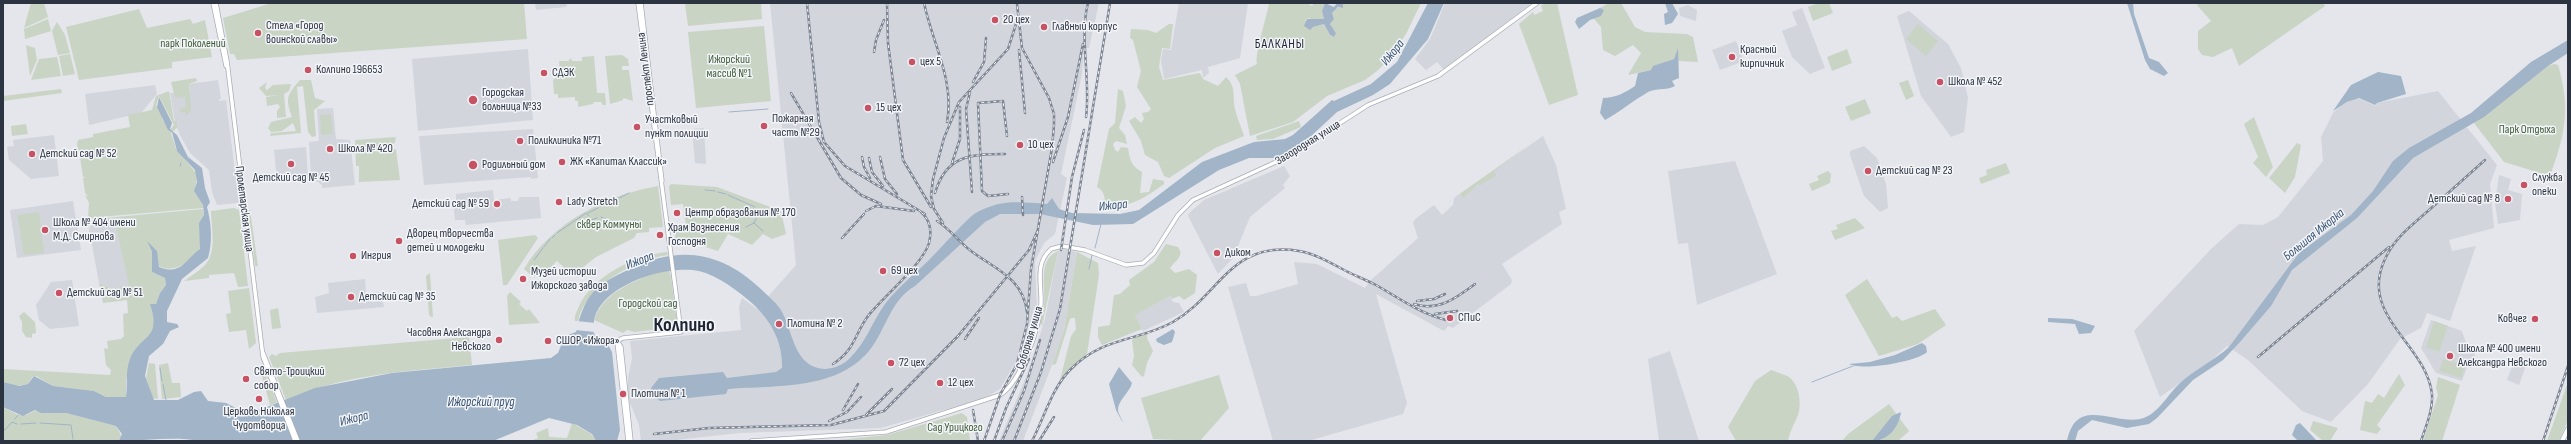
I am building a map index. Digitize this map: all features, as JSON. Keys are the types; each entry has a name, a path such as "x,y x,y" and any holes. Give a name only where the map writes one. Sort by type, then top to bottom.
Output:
{"main road":[{"name":"Пролетарская улица","path":"214,3 226,67 263,352 280,399"},
{"name":"проспект Ленина","path":"616,341 623,338 681,332 640,3"},
{"name":"Загородная улица","path":"1062,246 1089,251 1126,265 1143,263 1154,253 1178,215 1193,200 1289,156 1368,105 1438,76 1537,3"},
{"name":"Соборная улица","path":"751,441 886,432 987,401 1004,392 1011,386 1023,365 1037,320 1041,304 1040,271 1043,259 1051,249 1062,246"},
{"path":"616,341 628,441"},
{"path":"616,341 621,347 631,441"},
{"path":"280,399 295,441"},
{"path":"280,399 298,441"},
{"path":"2562,441 2568,428"}],"shaded area":[{"path":"535,3 568,3 566,7 536,10"},
{"path":"770,3 1099,3 1089,48 1084,48 1082,74 1061,174 1067,178 1055,234 1044,243 1035,261 1037,310 1020,363 1015,363 1000,389 985,398 881,428 740,433 667,441 641,441 639,425 628,398 628,378 632,358 630,341 741,330 739,307 742,298 757,309 796,265"},
{"path":"1179,3 1248,3 1240,58 1208,67 1209,73 1203,78 1202,70 1164,79 1161,61 1163,49 1171,50"},
{"path":"1445,3 1532,3 1444,70 1437,62 1426,70 1415,59 1430,39"},
{"path":"1688,5 1697,10 1696,21 1680,16 1679,8"},
{"path":"1802,8 1825,68 1810,74 1792,57 1782,31 1797,25 1792,12"},
{"name":"Школа № 452","path":"1909,11 1948,44 1961,68 1968,98 1964,132 1951,137 1921,96 1897,16"},
{"name":"Красный кирпичник","path":"1736,41 1744,61 1720,70 1712,50"},
{"name":"Городская больница №33","path":"528,49 533,120 418,131 412,59"},
{"path":"218,80 221,98 218,101 226,100 239,203 217,205 212,192 209,170 190,153 180,135 175,122 170,93 190,91 189,84"},
{"path":"155,85 157,94 141,113 89,125 85,94"},
{"path":"2438,91 2497,165 2490,184 2494,228 2449,240 2452,251 2476,246 2450,321 2427,313 2421,328 2400,339 2368,384 2331,422 2302,411 2248,360 2227,346 2211,361 2160,397 2134,331 2211,249 2239,224 2263,225 2278,217 2323,161 2321,137 2333,113 2342,105 2357,98 2376,106 2377,103"},
{"name":"Школа № 420","path":"333,108 336,139 350,140 355,185 322,188 322,185 311,177 309,142 319,141 317,109"},
{"path":"704,128 706,164 695,163 692,129"},
{"name":"Городская больница №33","path":"533,129 538,178 531,179 531,177 424,185 419,136"},
{"name":"Детский сад № 52","path":"54,135 59,176 31,179 9,160 7,147 14,146 13,140"},
{"path":"1543,136 1556,165 1566,209 1559,212 1562,224 1502,264 1512,280 1511,284 1453,328 1448,326 1444,331 1376,294 1407,403 1403,414 1308,441 1273,441 1228,287 1246,283 1250,296 1256,296 1298,284 1294,262 1317,264 1365,288 1370,281 1418,238 1413,223 1415,219 1434,205 1442,215 1453,205 1454,198"},
{"name":"Детский сад № 23","path":"1864,146 1877,158 1886,184 1888,208 1880,212 1864,196 1850,155 1850,151"},
{"name":"Детский сад № 45","path":"306,147 308,178 277,180 274,150"},
{"path":"1735,161 1777,274 1697,305 1688,243 1678,244 1668,171"},
{"name":"Диком","path":"1284,166 1290,176 1283,185 1285,188 1250,217 1233,258 1218,274 1188,216 1189,213 1204,200"},
{"name":"Детский сад № 8","path":"2499,175 2511,179 2508,190 2522,194 2520,220 2498,224 2495,203"},
{"name":"Детский сад № 59","path":"493,190 494,200 511,198 511,201 518,201 519,197 539,197 541,218 466,225 465,220 455,220 453,200 456,200 456,194"},
{"name":"Школа № 404 имени М.Д. Смирнова","path":"73,201 81,250 17,258 10,210"},
{"path":"100,223 101,226 115,223 130,285 112,289 99,283 89,229 91,225"},
{"path":"1062,249 1077,252 1064,330 1023,441 999,441 1026,377 1045,319 1058,251"},
{"name":"Детский сад № 35","path":"365,279 366,293 381,292 384,307 317,313 315,297 329,293 328,283"},
{"name":"Детский сад № 51","path":"72,280 79,326 50,329 39,320 36,305 51,282"},
{"path":"1170,296 1173,302 1179,303 1184,312 1143,331 1134,315"},
{"name":"Школа № 400 имени Александра Невского","path":"2431,320 2462,331 2467,345 2477,348 2471,368 2467,367 2462,381 2436,373 2421,348"},
{"path":"1670,351 1699,441 1659,441 1648,359"},
{"path":"2514,361 2526,365 2519,385 2507,380"}],"green space":[{"path":"31,3 44,3 48,17 24,28"},
{"path":"272,3 524,3 527,39 237,60 234,54 230,54 223,18"},
{"name":"Ижорский массив №1","path":"685,3 761,3 762,19 688,26"},
{"path":"1269,3 1307,3 1312,6 1314,3 1325,3 1322,11 1324,19 1315,21 1309,18 1305,20 1313,27 1324,24 1330,35 1333,37 1336,33 1330,24 1334,19 1332,13 1337,8 1343,7 1343,3 1421,3 1406,34 1387,61 1377,71 1365,80 1327,96 1293,122 1250,136 1240,84 1235,75 1257,64 1257,53"},
{"path":"1545,3 1557,3 1578,95 1549,105 1519,24 1533,12 1534,15 1543,11 1541,6"},
{"path":"1609,3 1621,3 1635,27 1645,32 1687,34 1693,37 1698,62 1678,61 1678,49 1674,59 1653,69 1628,75 1641,53 1633,45 1615,56 1603,50 1601,27 1594,19 1604,10 1600,8"},
{"path":"1819,3 1829,3 1833,13 1813,21 1808,7"},
{"path":"2200,3 2323,3 2325,6 2239,66 2232,48 2213,57 2202,55 2198,49 2198,31 2211,21 2197,5"},
{"name":"парк Поколений","path":"139,9 147,28 190,19 193,24 205,20 212,57 172,62 172,68 79,80 66,27"},
{"path":"48,19 51,31 25,39 24,29"},
{"path":"57,22 65,35 70,53 58,55 52,31"},
{"path":"1169,24 1173,24 1170,49 1162,48 1159,67 1163,80 1200,73 1203,79 1218,86 1226,77 1233,88 1234,105 1244,136 1215,148 1169,178 1164,176 1158,162 1145,155 1141,141 1129,121 1135,117 1141,123 1144,119 1142,113 1148,112 1151,109 1137,87 1141,71 1133,40 1130,38 1131,29 1148,30 1156,33"},
{"path":"1918,24 1938,41 1926,56 1906,39"},
{"name":"Ижорский массив №1","path":"764,26 771,101 696,108 688,32"},
{"path":"26,45 35,48 37,60 30,76"},
{"path":"1847,49 1852,63 1832,71 1827,57"},
{"path":"70,54 75,74 63,76 59,56"},
{"path":"622,55 628,59 629,66 622,66 622,70 629,70 633,101 623,98 623,100 610,104 605,56"},
{"path":"594,56 597,93 605,93 606,105 603,105 601,102 594,102 593,104 578,107 578,101 575,101 575,97 558,98 558,94 554,94 553,80 560,75 559,61 568,61 571,58 572,61 582,61 582,57"},
{"path":"57,57 61,76 31,80 39,59"},
{"name":"Парк Отдыха","path":"2554,64 2558,65 2562,81 2565,109 2563,134 2550,176 2504,162 2474,123 2548,66"},
{"path":"196,78 197,81 189,84 191,111 186,115 185,112 180,113 180,109 186,107 185,97 175,98 171,82"},
{"path":"300,80 311,80 315,98 325,101 314,110 316,136 312,137 308,132 303,86 297,87 301,133 270,136 271,133 296,131 293,123 282,131 271,132 268,128 271,122 292,117 288,105 288,97 292,89"},
{"path":"1908,80 1914,96 1906,100 1899,83"},
{"path":"267,82 265,88 267,90 273,85 291,84 289,91 284,94 286,117 277,118 277,111 280,107 278,104 267,106 266,97 280,95 266,96 259,88"},
{"path":"61,89 62,93 3,101 3,96"},
{"path":"1118,89 1123,91 1126,106 1119,128 1125,135 1127,144 1116,141 1113,144 1115,150 1118,152 1121,147 1128,148 1129,156 1132,162 1135,167 1142,172 1140,193 1149,192 1153,179 1164,181 1164,184 1150,194 1129,204 1105,207 1105,198 1103,193 1097,187 1109,129 1115,123"},
{"path":"169,91 174,121 177,122 177,128 171,133 176,149 197,174 195,192 203,205 203,208 88,218 89,203 85,195 89,197 85,193 83,178 86,177 83,177 80,157 84,155 80,155 77,145 78,140 93,137 93,134 130,127 128,115 152,110 156,96","holes":["159,96 174,125 170,130 162,119 162,115 156,105"]},
{"path":"1865,99 1871,113 1851,121 1845,107"},
{"path":"331,114 333,134 321,135 320,115"},
{"path":"2254,117 2273,167 2266,177 2253,163 2258,157 2244,124"},
{"path":"1299,121 1301,127 1273,139 1257,140 1256,136"},
{"path":"26,124 28,134 12,136 11,126"},
{"path":"396,137 395,142 391,147 396,150 400,180 359,182 359,166 356,166 355,140"},
{"path":"1533,142 1494,171 1496,176 1480,185 1478,184 1463,198 1461,194 1454,198"},
{"path":"2297,143 2301,145 2295,177 2285,193 2269,178"},
{"path":"2006,163 2010,173 1981,184 1979,178 1987,175 1986,170"},
{"path":"1828,171 1831,174 1830,183 1812,191 1809,184 1819,180 1817,176"},
{"name":"сквер Коммуны","path":"671,184 717,187 781,211 786,234 772,239 763,234 752,245 728,234 718,251 699,245 676,243 674,227 686,225 683,204 671,205 669,186"},
{"name":"сквер Коммуны","path":"658,186 663,227 649,228 649,232 637,233 634,238 596,257 582,268 578,267 572,275 557,261 542,276 532,276 524,269 535,253 549,238 582,214 619,196"},
{"path":"234,208 239,210 248,286 238,287 234,273 209,275 209,278 184,281 204,266 211,254 213,240 211,211"},
{"path":"203,209 204,216 200,223 200,248 198,253 189,262 176,268 163,268 158,265 156,249 152,251 152,272 165,278 166,285 160,293 156,304 151,304 155,327 152,333 134,353 126,380 126,397 106,397 94,391 53,386 36,376 33,376 28,384 16,386 3,382 3,369 110,375 111,370 106,365 104,348 108,349 107,341 121,339 124,336 123,314 128,313 127,300 103,303 99,283 112,289 129,285 115,223 106,225 105,218"},
{"path":"248,210 250,210 258,266 255,266"},
{"path":"39,212 44,253 24,255 17,215"},
{"path":"1855,218 1865,228 1835,240 1831,231 1838,229 1836,225"},
{"path":"535,235 538,238 507,285 503,285 498,240"},
{"path":"1166,244 1178,247 1180,250 1180,256 1170,268 1175,273 1189,269 1197,275 1195,293 1184,300 1179,296 1172,299 1170,296 1135,315 1142,329 1102,345 1098,337 1098,327 1110,325 1114,295 1120,294 1130,285 1129,280 1154,262"},
{"path":"1058,251 1042,326 1040,324 1044,308 1045,268 1051,255"},
{"path":"667,252 668,255 641,262 613,276 590,296 578,321 575,321 579,306 585,295 594,285 616,269 629,262 642,257"},
{"path":"1077,252 1098,263 1099,275 1087,354 1067,371 1059,384 1071,336 1076,329 1075,318 1070,319 1056,364 1052,365 1064,330"},
{"name":"Городской сад","path":"661,271 669,271 671,277 677,323 674,327 635,332 627,330 623,333 594,320 598,310 605,302 622,288"},
{"path":"430,273 433,317 429,315 426,276"},
{"path":"1867,279 1892,318 1897,316 1902,321 1935,309 1946,325 1918,344 1879,356 1845,295"},
{"path":"249,288 256,343 249,349 246,330 229,332 226,314 231,313 228,291"},
{"path":"510,292 521,302 519,304 527,311 529,309 540,323 509,325 507,296"},
{"path":"278,308 281,328 272,329 270,310"},
{"path":"24,312 35,322 36,333 32,334 32,338 26,337 22,331 22,322 19,316"},
{"path":"2434,321 2448,326 2439,352 2426,347"},
{"path":"1148,333 1147,338 1153,351 1147,363 1144,376 1142,377 1132,365 1134,356 1132,340 1135,337"},
{"path":"469,337 472,365 401,372 354,379 308,391 286,400 269,357 272,354 276,356 280,353"},
{"path":"2443,359 2465,366 2461,378 2439,371"},
{"path":"149,363 155,364 158,399 152,398 146,378"},
{"path":"168,363 172,383 180,383 181,397 162,399 159,365"},
{"path":"259,366 266,374 277,403 270,405"},
{"path":"1771,370 1789,377 1795,384 1799,394 1800,405 1798,415 1788,441 1736,441 1728,427 1755,381"},
{"path":"2399,374 2405,385 2377,425 2381,429 2377,434 2360,430 2365,401 2372,403 2378,394 2384,398"},
{"path":"1219,375 1229,408 1200,441 1153,439 1141,398"},
{"path":"2438,377 2460,385 2442,441 2423,441 2438,395 2436,388"},
{"path":"2568,382 2568,420 2559,441 2547,441"},
{"path":"1889,404 1909,431 1898,441 1842,441 1848,434"},
{"path":"3,407 18,415 26,415 37,410 41,413 66,413 116,426 122,437 119,441 3,441"},
{"name":"Сад Урицкого","path":"962,413 967,417 970,441 828,441 887,435"},
{"path":"2313,421 2338,428 2330,441 2323,441 2310,430"},
{"path":"572,423 591,434 596,441 531,441 538,438 536,433 548,428 549,437 567,438"}],"water":[{"path":"1325,3 1334,7 1337,3 1343,3 1343,8 1338,7 1332,13 1334,19 1330,24 1336,33 1334,37 1330,35 1324,24 1313,27 1310,30 1304,26 1307,19 1324,19 1322,11"},
{"name":"Ижорский пруд","path":"1428,3 1444,3 1428,39 1390,84 1373,95 1337,112 1309,138 1287,154 1276,158 1249,158 1219,170 1133,224 1093,225 1040,214 1000,214 985,222 900,298 872,347 859,361 843,372 825,379 787,386 728,389 726,394 660,401 654,396 651,388 659,378 723,372 727,378 776,372 782,368 782,358 778,341 770,325 753,304 728,284 706,273 686,270 653,274 621,288 608,297 599,308 593,328 595,335 604,338 612,352 620,430 617,441 596,441 592,434 577,425 549,418 493,441 200,441 170,439 119,441 122,434 116,426 66,413 41,413 35,410 23,416 3,407 3,382 19,386 28,384 34,376 53,386 94,391 106,397 126,397 130,359 139,345 149,336 152,331 153,316 150,304 156,304 160,293 166,285 165,278 152,272 152,251 147,241 157,251 159,267 167,269 178,268 200,249 199,223 204,215 203,205 194,191 197,182 195,170 177,151 172,132 168,130 157,107 159,97 172,123 170,129 177,135 188,157 202,168 205,188 210,202 207,207 210,219 211,238 208,258 182,279 167,311 167,322 177,324 179,327 170,331 163,344 149,356 145,376 154,400 178,400 194,392 201,391 208,401 226,403 236,408 262,409 315,388 392,373 551,358 558,353 565,336 576,332 583,308 593,292 600,286 608,280 648,261 683,255 699,256 715,260 731,267 747,277 776,303 786,320 800,355 806,362 814,367 827,369 841,365 855,353 880,311 890,298 974,214 983,209 1001,204 1018,202 1047,204 1052,198 1059,209 1072,213 1120,214 1139,210 1202,162 1254,142 1285,139 1293,135 1332,100 1334,101 1371,84 1397,62"},
{"path":"1665,3 1672,3 1678,14 1672,23 1665,25 1664,14 1668,12"},
{"path":"2127,3 2133,3 2134,14 2149,58 2159,62 2168,73 2164,76 2150,69 2145,60"},
{"path":"1600,8 1604,10 1601,16 1590,20 1579,29 1575,22 1577,18"},
{"path":"2568,40 2568,53 2548,66 2484,117 2413,158 2357,218 2292,270 2271,306 2240,342 2223,360 2193,380 2157,418 2149,424 2127,428 2092,420 2078,431 2075,441 2067,441 2072,427 2078,419 2087,416 2096,415 2129,420 2140,419 2152,414 2180,383 2229,347 2299,253 2351,215 2373,191 2393,161 2409,148 2471,113 2531,62"},
{"path":"1678,48 1679,78 1672,81 1675,86 1649,92 1605,120 1600,113 1603,98 1616,96 1631,89 1635,86 1638,73 1651,70 1653,66 1674,59"},
{"path":"2378,72 2401,76 2406,94 2377,103 2375,105 2359,98 2347,102 2333,111 2351,85"},
{"path":"2048,318 2072,319 2095,326 2091,333 2079,334 2075,324 2048,322"},
{"path":"1173,329 1175,332 1172,342 1164,345 1157,342 1156,339"},
{"path":"1922,343 1926,346 1927,352 1912,359 1876,366 1856,366 1849,364 1870,362 1895,355"},
{"path":"1119,367 1132,383 1118,407 1123,423 1116,410 1109,384"},
{"path":"1901,412 1898,423 1888,436 1883,439 1872,441 1892,416"},
{"path":"2300,423 2317,441 2298,441 2292,435 2296,425"}],"pier":[{"path":"576,321 596,323 595,332 575,330"}],"waterway":[{"path":"729,112 768,109"},
{"path":"705,190 715,191"},
{"path":"718,192 726,194"},
{"path":"619,198 629,193"},
{"path":"728,195 755,207"},
{"path":"601,206 617,199"},
{"path":"588,213 598,208"},
{"path":"758,209 770,214"},
{"path":"557,233 586,213 589,216"},
{"path":"746,227 754,223 758,215"},
{"path":"601,217 618,224"},
{"path":"591,220 597,218"},
{"path":"623,223 636,220"},
{"path":"754,223 763,231"},
{"path":"1095,248 1101,224"},
{"path":"620,226 628,231"},
{"path":"552,238 555,235"},
{"path":"544,247 550,239"},
{"path":"534,260 543,248"},
{"path":"1089,269 1092,255"},
{"path":"1812,382 1853,366"},
{"path":"160,368 162,381"},
{"path":"163,384 166,400"},
{"path":"15,419 18,415"},
{"path":"3,432 12,422 17,424"},
{"path":"21,424 36,423"},
{"path":"40,423 71,425 73,439"}],"railway":[{"path":"807,3 819,122 824,142 845,166 925,214"},
{"path":"887,3 888,43 903,160 931,207"},
{"path":"924,3 942,62 948,92 949,107 947,122"},
{"path":"1086,117 1087,88 1085,30 1088,3"},
{"path":"1014,441 1041,372 1060,309 1110,3"},
{"path":"984,441 1000,395 1017,364 1027,324 1031,269 1052,148 1054,125 1054,114 1049,98 1022,48 1017,4"},
{"path":"874,52 876,40 884,20"},
{"path":"943,223 934,209 931,196 933,179 944,138 959,102 1008,49 1017,21"},
{"path":"973,82 984,62 986,38"},
{"path":"1053,162 1068,117 1083,44"},
{"path":"1019,50 1025,113"},
{"path":"970,92 966,109 972,192"},
{"path":"791,93 841,178 861,195 881,204"},
{"path":"1007,136 1003,101 978,103 982,191 988,196 1008,194"},
{"path":"952,163 960,139 960,107"},
{"path":"1061,250 1072,177 1084,130"},
{"path":"935,193 940,180 946,171 961,159 971,156 1005,154"},
{"path":"862,157 864,167 870,178"},
{"path":"880,157 885,179 897,194"},
{"path":"869,158 872,172 883,186"},
{"path":"2421,441 2430,412 2432,394 2427,376 2418,359 2395,328 2386,312 2380,295 2380,276 2387,255 2395,242 2485,160"},
{"path":"1022,197 1023,215"},
{"path":"866,211 876,206 914,211"},
{"path":"833,364 850,348 868,316 919,261 925,251 929,243 930,230 928,222 921,212"},
{"path":"842,238 864,214"},
{"path":"937,221 962,244 998,269 1014,283 1020,291 1027,312"},
{"path":"654,434 709,428 831,425 884,411 958,336 1029,250 1037,232"},
{"path":"2258,357 2389,247"},
{"path":"1032,441 1058,385 1070,370 1082,359 1108,345 1146,333 1173,322 1189,311 1228,272 1257,254 1276,250 1299,251 1311,254 1376,285 1418,309 1446,320"},
{"path":"1414,304 1423,306 1439,305 1454,299 1475,284"},
{"path":"1417,301 1434,299 1445,294"},
{"path":"1435,314 1457,311"},
{"path":"965,339 979,318"},
{"path":"1002,441 1024,391 1040,340"},
{"path":"994,441 1006,408 1029,359"},
{"path":"2543,441 2568,366"},
{"path":"843,410 858,384"},
{"path":"866,415 892,389"},
{"path":"829,421 847,412 861,397"},
{"path":"973,410 978,441"},
{"path":"1039,441 1054,417"}],"place":[{"name":"20 цех","path":"995,20"},
{"name":"Главный корпус","path":"1044,27"},
{"name":"Стела «Город воинской славы»","path":"258,33"},
{"name":"Красный кирпичник","path":"1732,57"},
{"name":"цех 5","path":"912,62"},
{"name":"Колпино 196653","path":"308,70"},
{"name":"СДЭК","path":"544,73"},
{"name":"Школа № 452","path":"1940,82"},
{"name":"Городская больница №33","path":"473,100"},
{"name":"15 цех","path":"868,108"},
{"name":"Пожарная часть №29","path":"764,126"},
{"name":"Участковый пункт полиции","path":"637,127"},
{"name":"Поликлиника №71","path":"520,141"},
{"name":"10 цех","path":"1020,145"},
{"name":"Школа № 420","path":"330,149"},
{"name":"Детский сад № 52","path":"32,154"},
{"name":"ЖК «Капитал Классик»","path":"562,162"},
{"name":"Детский сад № 45","path":"291,164"},
{"name":"Родильный дом","path":"473,165"},
{"name":"Детский сад № 23","path":"1868,171"},
{"name":"Служба опеки","path":"2524,185"},
{"name":"Детский сад № 8","path":"2508,199"},
{"name":"Lady Stretch","path":"559,202"},
{"name":"Детский сад № 59","path":"497,204"},
{"name":"Центр образования № 170","path":"677,213"},
{"name":"Школа № 404 имени М.Д. Смирнова","path":"45,230"},
{"name":"Храм Вознесения Господня","path":"660,235"},
{"name":"Дворец творчества детей и молодежи","path":"399,241"},
{"name":"Диком","path":"1217,253"},
{"name":"Ингрия","path":"353,256"},
{"name":"69 цех","path":"883,271"},
{"name":"Музей истории Ижорского завода","path":"523,279"},
{"name":"Детский сад № 51","path":"59,293"},
{"name":"Детский сад № 35","path":"351,297"},
{"name":"СПиС","path":"1450,318"},
{"name":"Ковчег","path":"2535,319"},
{"name":"Плотина № 2","path":"779,324"},
{"name":"Часовня Александра Невского","path":"499,340"},
{"name":"СШОР «Ижора»","path":"548,341"},
{"name":"Школа № 400 имени Александра Невского","path":"2450,356"},
{"name":"72 цех","path":"891,363"},
{"name":"Свято-Троицкий собор","path":"246,379"},
{"name":"12 цех","path":"940,383"},
{"name":"Плотина № 1","path":"623,394"},
{"name":"Церковь Николая Чудотворца","path":"259,399"}],"district":[{"name":"БАЛКАНЫ","path":"1280,45"},
{"name":"Колпино","path":"684,326"}],"water label":[{"name":"Ижора","path":"1393,53"},
{"name":"Ижора","path":"1113,206"},
{"name":"Большая Ижорка","path":"2314,235"},
{"name":"Ижора","path":"640,261"},
{"name":"Ижора","path":"354,419"}]}
